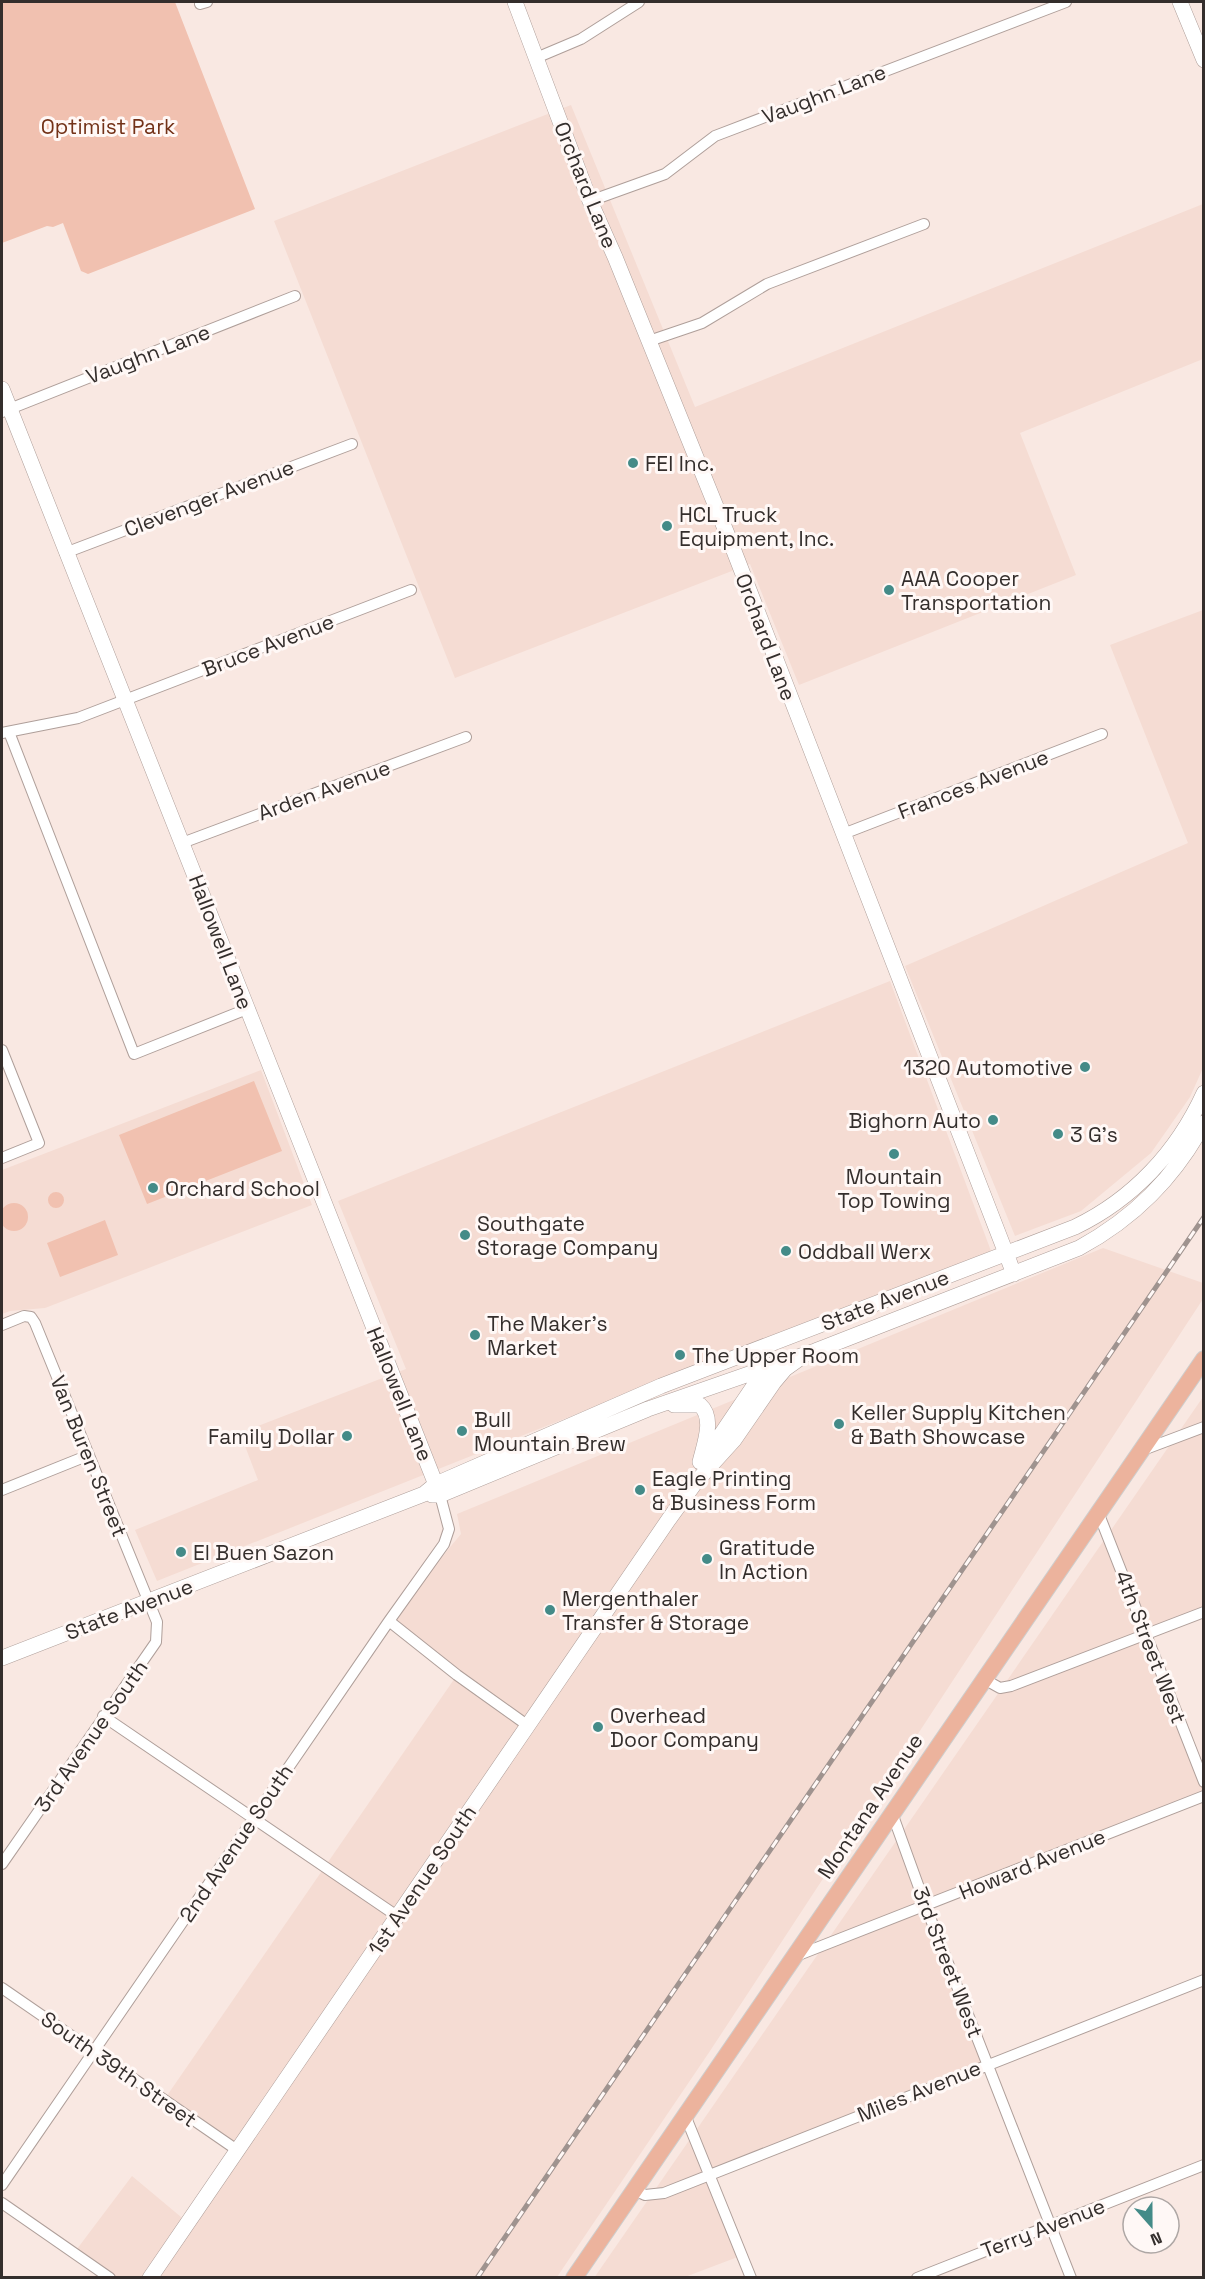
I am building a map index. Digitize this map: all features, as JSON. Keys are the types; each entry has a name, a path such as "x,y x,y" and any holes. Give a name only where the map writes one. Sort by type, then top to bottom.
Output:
{"main road":[{"name":"Montana Avenue","path":"574,2277 1203,1359"}],"street":[{"name":"Orchard Lane","path":"515,2 590,201 734,551 1014,1274"},
{"path":"536,58 581,39 639,2"},
{"name":"Vaughn Lane","path":"590,201 665,174 715,136 1066,2"},
{"path":"1180,2 1203,60"},
{"path":"649,341 702,323 767,284 924,224"},
{"name":"Vaughn Lane","path":"5,410 295,296"},
{"name":"Hallowell Lane","path":"2,389 5,410 182,843 433,1491"},
{"name":"Clevenger Avenue","path":"65,553 352,444"},
{"name":"Bruce Avenue","path":"5,732 78,718 411,591"},
{"path":"5,732 134,1054 247,1010"},
{"name":"Frances Avenue","path":"843,834 1102,734"},
{"name":"Arden Avenue","path":"182,843 466,737"},
{"path":"2,1050 39,1143 2,1158"},
{"name":"State Avenue","path":"433,1491 661,1386 1093,1219 1131,1191 1169,1152 1185,1129 1203,1093"},
{"name":"State Avenue","path":"2,1658 648,1409 806,1354 1079,1248 1127,1218 1149,1198 1173,1171 1203,1123"},
{"name":"1st Avenue South","path":"150,2277 695,1483 718,1439 775,1356 786,1346 906,1293"},
{"name":"Van Buren Street","path":"2,1325 24,1316 32,1317 148,1601"},
{"name":"1st Avenue South","path":"695,1483 734,1440 785,1369 806,1354"},
{"path":"648,1409 692,1404 704,1408 708,1426 695,1483"},
{"path":"1140,1451 1203,1426"},
{"path":"2,1490 89,1455"},
{"name":"2nd Avenue South","path":"2,2185 444,1544 449,1529 433,1491"},
{"name":"4th Street West","path":"1098,1512 1203,1782"},
{"name":"3rd Avenue South","path":"2,1864 156,1642 157,1622 148,1601"},
{"path":"984,1679 1000,1688 1011,1686 1203,1612"},
{"path":"389,1621 457,1675 528,1725"},
{"path":"104,1716 397,1916"},
{"name":"Howard Avenue","path":"793,1958 1203,1796"},
{"name":"3rd Street West","path":"892,1813 926,1907 1071,2277"},
{"name":"Miles Avenue","path":"634,2190 645,2195 654,2195 710,2175 1203,1980"},
{"name":"South 39th Street","path":"2,1988 237,2150"},
{"path":"685,2115 751,2277"},
{"name":"Terry Avenue","path":"917,2277 1203,2164"},
{"path":"2,2203 110,2277"}],"shaded area":[{"path":"571,105 695,407 1203,204 1203,359 1020,433 1076,575 799,685 750,564 455,678 274,221"},
{"path":"1203,610 1203,1068 1190,1097 1151,1153 1081,1211 1015,1236 905,966 1188,843 1110,645"},
{"path":"890,981 991,1251 157,1581 135,1530 258,1480 240,1433 406,1369 338,1201"},
{"name":"Orchard School","path":"261,1070 312,1205 45,1308 10,1311 2,1314 2,1170"},
{"path":"1103,1248 1203,1283 1203,1299 710,2051 557,2277 94,2277 99,2271 74,2253 132,2176 187,2222 237,2151 164,2100 457,1675 389,1621 461,1534 457,1514"},
{"path":"1203,1397 1203,1612 1146,1635 1203,1782 1203,1796 926,1907 988,2064 710,2174 743,2255 685,2277 594,2278"}],"green space":[{"name":"Optimist Park","path":"2,2 175,2 255,209 88,274 81,271 63,223 53,227 47,226 2,243"},
{"path":"254,1081 282,1151 147,1204 119,1135"},
{"path":"53,1192 59,1192 64,1200 62,1206 53,1208 48,1203 48,1197"},
{"path":"14,1203 24,1207 28,1217 24,1227 14,1231 4,1227 0,1217 4,1207"},
{"path":"105,1220 118,1255 60,1277 47,1243"}],"railway":[{"path":"477,2278 1204,1217"}],"place":[{"name":"FEI Inc.","path":"633,463"},
{"name":"HCL Truck Equipment, Inc.","path":"667,526"},
{"name":"AAA Cooper Transportation","path":"889,590"},
{"name":"1320 Automotive","path":"1085,1067"},
{"name":"Bighorn Auto","path":"993,1120"},
{"name":"3 G's","path":"1058,1134"},
{"name":"Mountain Top Towing","path":"894,1154"},
{"name":"Orchard School","path":"153,1188"},
{"name":"Southgate Storage Company","path":"465,1235"},
{"name":"Oddball Werx","path":"786,1251"},
{"name":"The Maker's Market","path":"475,1335"},
{"name":"The Upper Room","path":"680,1355"},
{"name":"Keller Supply Kitchen & Bath Showcase","path":"839,1424"},
{"name":"Bull Mountain Brew","path":"462,1431"},
{"name":"Family Dollar","path":"347,1436"},
{"name":"Eagle Printing & Business Form","path":"640,1490"},
{"name":"El Buen Sazon","path":"181,1552"},
{"name":"Gratitude In Action","path":"707,1559"},
{"name":"Mergenthaler Transfer & Storage","path":"550,1610"},
{"name":"Overhead Door Company","path":"598,1727"}]}
